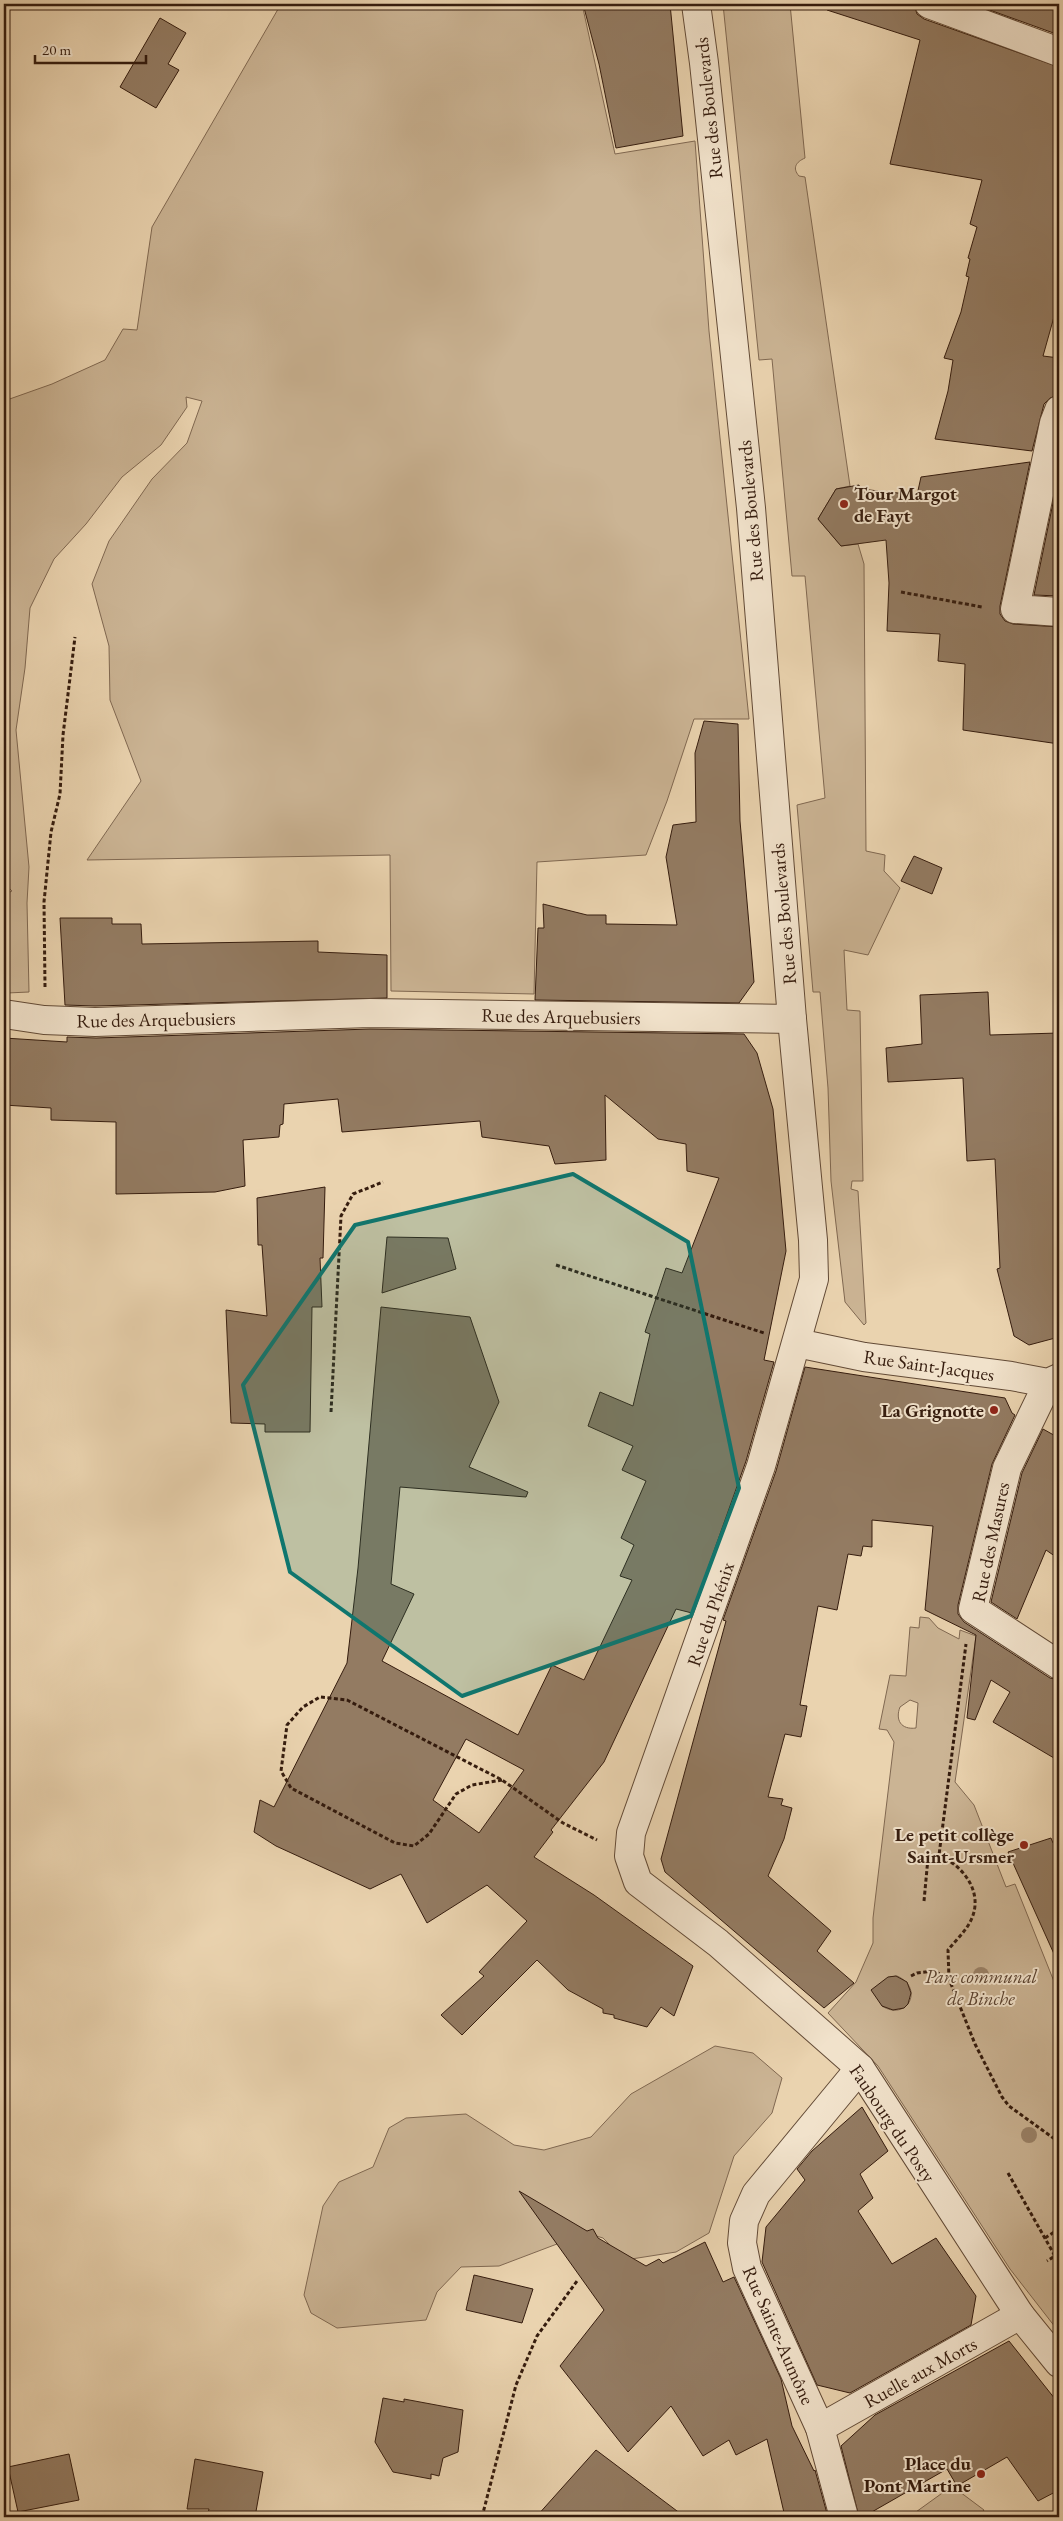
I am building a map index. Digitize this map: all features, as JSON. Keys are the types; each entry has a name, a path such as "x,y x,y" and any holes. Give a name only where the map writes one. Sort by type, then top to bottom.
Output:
{"street":[{"name":"Rue des Boulevards","path":"696,4 704,63 751,508 792,1019"},
{"path":"930,4 1059,52"},
{"path":"1059,410 1054,424 1015,609 1059,612"},
{"name":"Rue des Arquebusiers","path":"4,1014 44,1020 95,1022 370,1013 792,1019"},
{"path":"792,1019 813,1240 814,1279 797,1343"},
{"name":"Rue Saint-Jacques","path":"797,1343 864,1357 1011,1376 1055,1384"},
{"name":"Rue du Phénix","path":"638,1882 629,1856 631,1833 758,1475 797,1343"},
{"name":"Rue des Masures","path":"1055,1384 1007,1468 973,1609 1059,1664"},
{"name":"Faubourg du Posty","path":"638,1882 718,1943 860,2068 1020,2315 1059,2363"},
{"name":"Rue Sainte-Aumône","path":"844,2517 820,2428 747,2268 742,2243 744,2221 756,2194 860,2068"},
{"name":"Ruelle aux Morts","path":"820,2428 1020,2315"}],"path":[{"path":"901,592 978,607 1015,609"},
{"path":"44,1020 44,902 51,832 60,794 63,735 76,637"},
{"path":"331,1412 341,1216 353,1194 383,1182"},
{"path":"556,1265 797,1343"},
{"path":"939,1855 967,1633 973,1609"},
{"path":"502,1780 472,1785 456,1794 429,1834 414,1846 395,1843 291,1788 281,1771 287,1725 303,1707 320,1697 347,1700 502,1780 563,1823 629,1856"},
{"path":"924,1901 928,1858 939,1855 953,1861 962,1870 973,1890 975,1908 967,1927 948,1950 949,1979 975,2044 1002,2097 1009,2106 1056,2140 1059,2147"},
{"path":"911,1976 917,1972 934,1971 949,1979"},
{"path":"1008,2173 1055,2256 1048,2261"},
{"path":"1045,2238 1059,2229"},
{"path":"482,2517 516,2385 537,2336 577,2281"}],"highlighted area":[{"path":"573,1174 688,1242 739,1488 691,1616 462,1696 290,1572 243,1385 355,1225"}],"green space":[{"path":"281,4 582,4 615,154 695,141 709,331 749,719 694,719 667,801 646,855 537,862 534,994 391,991 390,855 87,860 141,781 110,700 109,646 92,584 109,541 152,479 187,443 202,401 186,397 187,407 161,445 122,477 86,524 54,559 30,608 25,668 16,730 29,867 27,903 29,992 7,993 4,895 12,891 9,888 4,870 4,401 52,384 105,360 123,329 137,330 152,227"},
{"path":"723,4 790,4 805,158 797,163 795,168 799,176 805,177 850,486 836,489 818,519 841,546 858,544 864,564 866,851 885,855 884,871 900,888 868,955 844,950 847,1010 860,1011 863,1181 852,1181 851,1189 858,1191 866,1323 864,1325 845,1302 831,1181 828,1088 820,992 813,992 797,805 825,798 805,576 792,576 772,359 759,360"},
{"name":"Parc communal de Binche","path":"920,1617 929,1618 938,1628 959,1639 960,1630 976,1636 955,1782 974,1805 1006,1887 1015,1884 1059,1994 1059,2332 1010,2269 878,2066 828,2013 856,1982 873,1943 873,1918 894,1742 887,1730 879,1729 890,1675 906,1676 910,1627 919,1628","holes":["910,1700 918,1703 916,1728 903,1726 898,1716 900,1707","897,1976 905,1981 910,1988 911,1995 905,2007 899,2010 891,2010 882,2006 890,1977"]},
{"path":"715,2046 753,2053 782,2078 772,2113 734,2156 709,2233 676,2252 625,2260 603,2238 586,2233 499,2266 461,2267 437,2292 426,2320 337,2328 311,2313 304,2295 323,2206 339,2182 373,2167 389,2128 406,2118 466,2114 514,2145 544,2150 591,2137 631,2094"},
{"path":"952,2486 984,2510 979,2517 909,2517"}],"building":[{"path":"583,4 670,4 683,136 616,148 599,64"},
{"path":"828,4 914,4 917,14 924,19 1059,67 1059,299 1043,356 1059,358 1059,395 1050,398 1044,404 1032,451 935,439 948,391 953,360 944,358 961,312 969,277 966,276 970,259 968,258 977,227 970,224 982,180 890,164 920,40 827,10"},
{"path":"973,4 1059,4 1059,35"},
{"path":"160,18 186,33 168,64 179,70 156,108 120,87"},
{"path":"1030,462 1000,606 1000,614 1005,621 1013,624 1059,627 1059,744 963,730 965,664 938,661 940,634 887,631 889,583 886,540 841,546 818,519 836,489 859,485 860,489 917,495 921,477"},
{"path":"1059,474 1059,596 1034,595"},
{"path":"704,721 738,724 740,821 754,982 739,1003 535,1000 538,928 544,928 543,904 587,915 606,915 606,924 677,925 666,857 673,825 696,822 695,753"},
{"path":"914,856 942,868 932,894 901,881"},
{"path":"60,918 112,918 112,924 141,924 142,944 318,941 318,952 387,955 387,998 95,1006 65,1005"},
{"path":"988,992 990,1035 1059,1033 1059,1337 1029,1345 1014,1336 997,1269 1000,1268 995,1159 967,1161 963,1078 888,1082 886,1048 922,1044 920,995"},
{"path":"370,1029 744,1034 757,1053 773,1109 786,1251 764,1360 774,1362 746,1461 692,1613 676,1609 604,1762 551,1830 553,1832 534,1857 594,1895 693,1966 674,2016 661,2007 647,2027 614,2018 614,2015 603,2013 603,2009 568,1990 537,1960 462,2035 441,2015 484,1976 479,1972 527,1921 487,1885 427,1923 401,1874 370,1889 276,1846 254,1832 260,1800 274,1807 347,1663 358,1568 381,1307 470,1317 499,1402 469,1467 528,1492 526,1497 400,1487 391,1584 414,1594 382,1661 518,1735 552,1665 584,1680 632,1580 620,1576 634,1545 621,1538 646,1481 622,1470 633,1446 588,1426 600,1392 633,1406 650,1334 645,1332 666,1268 682,1273 719,1178 687,1171 686,1144 658,1139 605,1095 606,1160 555,1164 549,1146 482,1137 480,1121 342,1132 338,1099 284,1104 283,1124 280,1125 279,1137 243,1140 245,1186 215,1192 116,1194 116,1122 51,1120 51,1108 4,1105 4,1038 67,1042 67,1037 96,1038","holes":["466,1739 524,1770 479,1833 433,1800"]},
{"path":"325,1187 323,1258 320,1258 322,1307 312,1307 310,1432 265,1432 265,1424 231,1423 226,1310 267,1316 262,1245 258,1245 257,1198"},
{"path":"387,1237 448,1238 456,1269 382,1293"},
{"path":"805,1367 1005,1398 1012,1413 1015,1415 992,1464 958,1605 958,1614 964,1622 1050,1678 1059,1680 1059,1761 993,1722 1010,1692 991,1680 975,1720 967,1718 976,1635 925,1610 933,1526 872,1520 872,1547 863,1546 861,1556 848,1554 837,1610 818,1606 800,1705 807,1706 801,1737 785,1734 768,1797 783,1799 781,1805 792,1808 784,1839 768,1876 831,1931 817,1951 854,1983 824,2008 665,1872 661,1859 726,1621 723,1620 776,1471"},
{"path":"1043,1429 1059,1438 1059,1559 1046,1550 1017,1619 991,1602 1022,1473"},
{"path":"1051,1838 1053,1843 1059,1840 1059,1965 1008,1852"},
{"path":"896,1976 907,1982 911,1993 908,2004 904,2008 893,2010 882,2006 871,1990 888,1977"},
{"path":"862,2107 888,2151 860,2174 873,2198 858,2211 892,2264 936,2238 976,2296 971,2325 850,2393 817,2385 762,2262 766,2227 805,2180 797,2169 812,2151"},
{"path":"519,2191 587,2231 593,2229 598,2238 646,2266 659,2259 663,2263 705,2242 723,2282 734,2277 781,2379 792,2426 815,2470 828,2517 785,2517 767,2439 736,2455 729,2440 703,2456 671,2406 628,2452 560,2366 604,2310"},
{"path":"474,2275 533,2289 522,2323 466,2310"},
{"path":"1009,2341 1059,2404 1059,2490 1038,2501 1007,2457 957,2486 947,2469 863,2517 859,2517 841,2446 875,2415"},
{"path":"383,2398 404,2402 404,2399 463,2410 458,2452 443,2458 439,2476 431,2474 431,2479 393,2472 375,2442"},
{"path":"596,2450 685,2517 536,2517"},
{"path":"69,2454 79,2500 18,2512 8,2467"},
{"path":"195,2459 263,2472 255,2517 207,2517 209,2509 187,2509"}],"place":[{"name":"Tour Margot de Fayt","path":"844,504"},
{"name":"La Grignotte","path":"994,1410"},
{"name":"Le petit collège Saint-Ursmer","path":"1024,1845"},
{"name":"Place du Pont Martine","path":"981,2474"}]}
